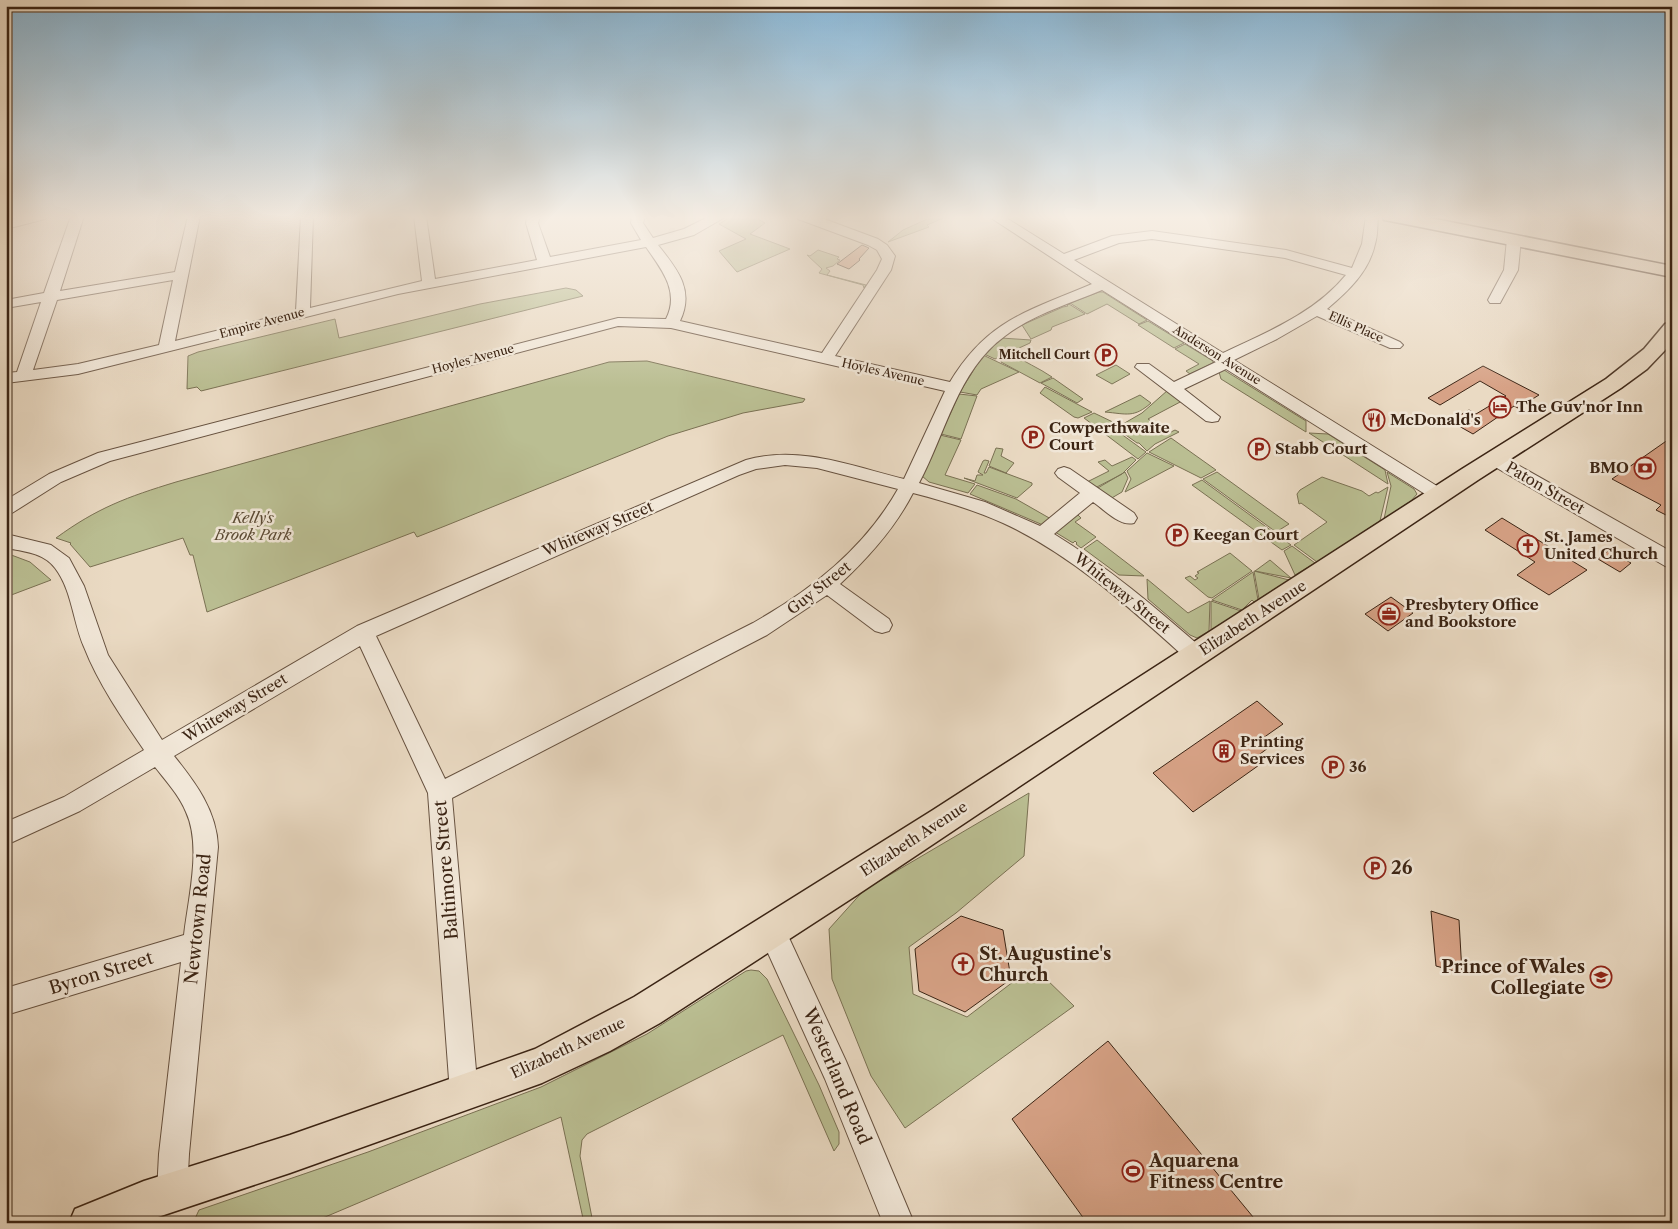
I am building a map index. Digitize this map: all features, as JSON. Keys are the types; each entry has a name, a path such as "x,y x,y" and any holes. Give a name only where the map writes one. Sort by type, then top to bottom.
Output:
{"main road":[{"name":"Elizabeth Avenue","path":"89,1223 172,1192 464,1093 542,1064 596,1038 646,1010 772,931 1088,728 1439,495 1620,380 1668,341"}],"street":[{"path":"23,377 59,273"},
{"path":"303,312 305,273"},
{"path":"428,273 429,284"},
{"name":"Empire Avenue","path":"6,378 23,377 100,364 303,312 429,284 488,273"},
{"path":"670,273 677,290 679,309 671,324"},
{"path":"826,359 882,273"},
{"name":"Anderson Avenue","path":"1086,273 1439,495"},
{"path":"1174,388 1317,310 1343,289 1356,273"},
{"path":"1495,300 1508,273"},
{"path":"6,304 182,275 166,348"},
{"name":"Guy Street","path":"440,793 760,629 788,613 828,585 868,547 887,523 908,486 954,388 972,359 998,334 1024,319 1103,284"},
{"name":"Ellis Place","path":"1317,310 1395,344"},
{"name":"Hoyles Avenue","path":"6,509 39,487 69,471 124,451 606,324 625,321 671,324 954,388"},
{"path":"1143,367 1212,417"},
{"name":"Whiteway Street","path":"6,834 72,804 364,632 491,575 753,463 776,458 798,459 972,503 1042,535 1076,555 1106,577 1196,655"},
{"name":"Paton Street","path":"1496,460 1672,561"},
{"path":"1064,473 1128,518"},
{"path":"1042,535 1072,508 1093,493"},
{"name":"Newtown Road","path":"6,541 40,549 62,563 80,598 98,657 196,810 205,837 204,870 174,1154 172,1192"},
{"path":"828,585 882,626"},
{"name":"Baltimore Street","path":"364,632 440,793 464,1093"},
{"name":"Westerland Road","path":"772,931 836,1071 899,1223"},
{"name":"Byron Street","path":"6,1002 195,945"}],"green space":[{"path":"820,273 828,273 827,275 866,285 864,288 863,285"},
{"path":"566,288 576,290 583,296 201,391 197,387 187,389 188,356 198,352 335,319 339,338 480,304"},
{"path":"1103,292 1147,320 1139,324 1107,304 1087,314 1070,303"},
{"path":"1069,304 1085,314 1052,327 1051,330 1031,339 1022,325"},
{"path":"1148,321 1184,343 1174,348 1138,325"},
{"path":"1001,338 1031,340 1030,343 995,359 984,354"},
{"path":"1185,344 1213,361 1213,363 1190,374 1186,371 1199,364 1175,349"},
{"path":"1011,353 1052,377 1040,383 1001,362 1002,357"},
{"path":"983,355 1019,372 981,389 977,395 960,392"},
{"name":"Kelly's Brook Park","path":"647,361 805,399 803,402 743,413 668,436 417,537 414,532 207,612 193,555 190,555 183,538 90,567 71,543 56,538 113,504 176,482 609,362"},
{"path":"1116,365 1130,374 1112,384 1096,375"},
{"path":"1224,370 1306,421 1306,432 1221,379 1219,372"},
{"path":"1053,378 1083,399 1077,403 1041,383"},
{"path":"1045,387 1092,412 1078,418 1074,417 1040,393"},
{"path":"1168,390 1182,401 1148,419 1169,433 1175,430 1179,432 1155,444 1147,451 1139,443 1116,428 1142,413"},
{"path":"959,394 977,396 961,439 941,434"},
{"path":"1140,395 1151,403 1140,411 1130,414 1105,412"},
{"path":"1094,413 1119,425 1113,428 1146,452 1138,459 1084,418"},
{"path":"1309,433 1328,434 1385,470 1388,484"},
{"path":"940,435 961,440 945,475 975,484 968,493 929,482 922,476"},
{"path":"1171,438 1216,470 1201,478 1149,452"},
{"path":"996,448 1003,449 1001,456 1014,463 1006,473 989,466"},
{"path":"1147,453 1174,466 1125,492 1131,479 1127,471"},
{"path":"1132,457 1136,460 1122,474 1095,488 1087,482 1109,471 1098,462 1105,460 1112,466"},
{"path":"985,460 989,461 984,473 986,473 989,467 1032,483 1032,485 1017,498 964,478 975,481 977,475 983,475 978,472"},
{"path":"1125,472 1128,478 1122,492 1110,499 1096,489"},
{"path":"1217,472 1289,524 1276,532 1203,479"},
{"path":"1387,472 1414,489 1417,494 1411,501 1384,519 1391,486"},
{"path":"1322,477 1362,491 1369,496 1388,487 1380,521 1317,562 1294,545 1327,522 1301,503 1299,504 1297,494 1300,490"},
{"path":"1202,480 1291,545 1282,550 1192,485"},
{"path":"977,485 1016,499 1051,519 1043,525 970,494"},
{"path":"1075,512 1081,518 1075,522 1096,537 1081,548 1075,541 1073,543 1055,532"},
{"path":"1097,540 1144,576 1119,575 1084,549"},
{"path":"1292,546 1315,563 1295,575 1284,551"},
{"path":"6,553 30,562 51,580 6,597"},
{"path":"1230,553 1252,571 1212,598 1208,597 1185,578 1190,576 1195,580 1198,578 1195,576 1199,573 1197,572"},
{"path":"1270,560 1291,578 1255,571"},
{"path":"1254,571 1289,580 1259,599"},
{"path":"1253,572 1258,600 1254,602 1252,600 1242,610 1212,600"},
{"path":"1147,579 1188,613 1210,601 1209,631 1197,638 1190,635 1148,599"},
{"path":"1211,601 1241,611 1211,630"},
{"path":"1029,793 1024,856 956,913 909,947 913,994 967,1017 1026,972 1043,976 1074,1006 905,1128 871,1076 832,979 829,929 864,890"},
{"path":"746,971 759,971 767,979 819,1085 839,1132 839,1144 834,1151 783,1035 587,1134 582,1140 580,1156 593,1223 584,1223 561,1117 311,1223 193,1223 199,1210 368,1152 541,1087 647,1034"}],"building":[{"path":"1483,366 1539,395 1518,408 1514,406 1473,434 1450,421 1469,410 1476,414 1506,396 1480,381 1440,405 1428,398"},
{"path":"1672,437 1672,518 1656,510 1661,505 1612,479"},
{"name":"St. James United Church","path":"1502,518 1587,570 1549,595 1517,575 1535,562 1485,530"},
{"path":"1609,550 1631,563 1620,572 1598,559"},
{"name":"Presbytery Office and Bookstore","path":"1391,597 1413,613 1388,631 1365,614"},
{"name":"Printing Services","path":"1257,701 1283,724 1263,738 1272,745 1256,757 1262,763 1193,812 1153,773"},
{"path":"1431,911 1459,920 1462,973 1436,966"},
{"name":"St. Augustine's Church","path":"961,916 1003,930 1011,979 965,1012 919,991 915,949"},
{"name":"Aquarena Fitness Centre","path":"1108,1041 1258,1223 1087,1223 1012,1119"}],"place":[{"name":"Mitchell Court","path":"1106,355"},
{"name":"The Guv'nor Inn","path":"1500,407"},
{"name":"McDonald's","path":"1374,420"},
{"name":"Cowperthwaite Court","path":"1033,437"},
{"name":"Stabb Court","path":"1259,449"},
{"name":"BMO","path":"1645,468"},
{"name":"Keegan Court","path":"1177,535"},
{"name":"St. James United Church","path":"1528,546"},
{"name":"Presbytery Office and Bookstore","path":"1389,614"},
{"name":"Printing Services","path":"1224,751"},
{"name":"36","path":"1333,767"},
{"name":"26","path":"1375,868"},
{"name":"St. Augustine's Church","path":"963,964"},
{"name":"Prince of Wales Collegiate","path":"1601,977"},
{"name":"Aquarena Fitness Centre","path":"1133,1171"}]}
